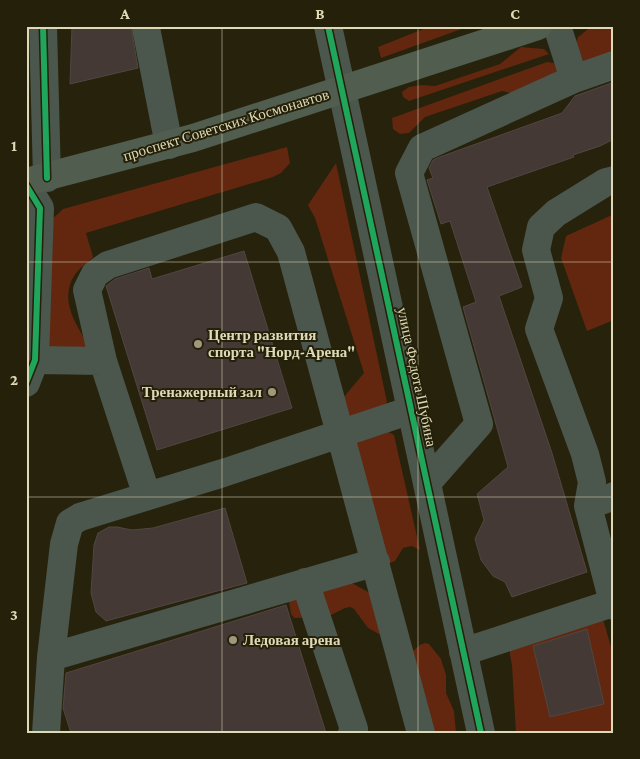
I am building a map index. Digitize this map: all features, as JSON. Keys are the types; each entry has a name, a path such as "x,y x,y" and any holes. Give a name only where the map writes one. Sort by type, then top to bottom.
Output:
{"main road":[{"name":"проспект Советских Космонавтов","path":"33,182 193,138 538,26"}],"street":[{"path":"43,26 33,182 40,208 31,372 103,361"},
{"name":"улица Федота Шубина","path":"328,26 481,733"},
{"path":"557,26 574,79"},
{"path":"146,28 168,145"},
{"path":"427,483 479,424 409,172 422,148 574,79 614,65"},
{"path":"463,652 613,605 588,506 592,482 585,454 539,329 549,298 536,250 541,227 556,213 606,182 614,180"},
{"path":"147,496 103,361 87,290 95,274 108,265 256,217 278,228 292,252 421,733"},
{"path":"46,733 51,657 64,544 70,523 80,517 223,473 411,410"},
{"path":"588,506 614,496"},
{"path":"51,657 376,562"},
{"path":"305,582 354,729 352,733"}],"shaded area":[{"path":"431,26 470,26 381,58 378,47"},
{"path":"592,26 614,26 614,60 583,61 576,44 578,37"},
{"path":"521,47 544,49 549,54 409,101 403,97 402,92 409,87 421,85 435,86 500,64"},
{"path":"547,62 554,63 559,74 532,98 502,91 425,117 409,133 400,134 393,129 392,118"},
{"path":"287,147 290,163 281,173 273,177 86,233 93,257 74,276 68,296 72,315 92,351 46,352 49,222 63,209"},
{"path":"336,163 387,402 379,414 350,425 342,399 364,373 315,218 308,205"},
{"path":"612,215 614,218 614,320 587,331 561,258 566,236"},
{"path":"383,429 394,435 420,550 412,546 403,548 395,561 382,566 354,437"},
{"path":"350,582 370,593 412,652 425,643 429,644 441,659 446,675 446,693 454,711 456,733 410,733 381,635 368,628 354,609 350,607 345,608 327,617 294,618 291,614 289,601"},
{"path":"602,616 614,657 614,733 516,733 510,643"}],"building":[{"path":"72,26 131,26 138,68 70,84"},
{"path":"614,82 614,139 573,155 574,157 487,187 522,287 499,296 552,453 587,572 512,597 505,582 493,576 481,560 475,539 484,520 477,494 508,467 463,307 476,302 450,221 441,224 427,180 433,178 429,168 433,160 437,158 562,113 575,96"},
{"name":"Центр развития спорта \"Норд-Арена\"","path":"244,251 292,408 157,450 106,286 115,279 149,268 152,279"},
{"path":"225,508 247,583 106,621 96,612 91,593 94,545 98,533 109,527 132,530 153,528"},
{"name":"Ледовая арена","path":"286,605 326,733 71,733 63,708 66,673"},
{"path":"587,629 604,704 550,717 533,646"}],"cycle path":[{"path":"43,26 47,178"},
{"path":"328,26 481,733"},
{"path":"26,185 40,208 35,360 26,383"}],"place":[{"name":"Центр развития спорта \"Норд-Арена\"","path":"198,344"},
{"name":"Тренажерный зал","path":"272,392"},
{"name":"Ледовая арена","path":"233,640"}]}
